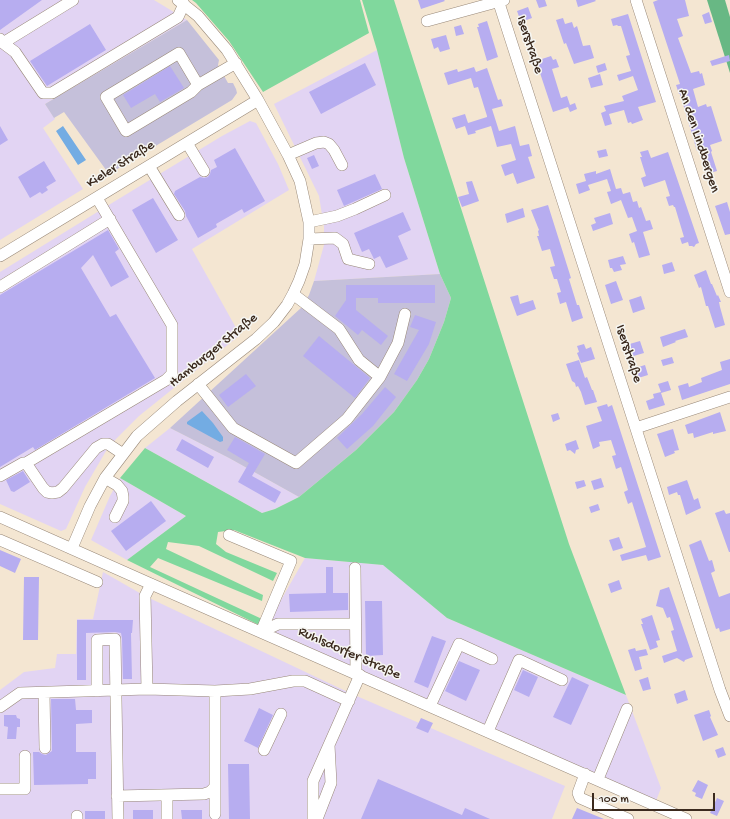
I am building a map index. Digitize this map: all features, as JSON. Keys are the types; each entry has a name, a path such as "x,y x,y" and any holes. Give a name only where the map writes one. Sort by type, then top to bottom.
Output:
{"street":[{"path":"72,0 1,41 15,52 43,93 52,93 178,17 181,2"},
{"name":"An den Lindbergen","path":"636,0 730,292"},
{"path":"427,21 500,1"},
{"name":"Iserstraße","path":"500,1 720,690 730,716"},
{"name":"Hamburger Straße","path":"72,548 90,506 105,478 137,436 198,384 256,339 274,322 287,305 293,294 305,264 309,239 309,222 300,181 288,155 236,63 198,16 181,2"},
{"path":"198,85 179,54 106,97 126,131 191,92 198,85 236,63"},
{"name":"Kieler Straße","path":"0,256 258,100"},
{"path":"288,155 316,143 324,142 329,144 334,150 342,165"},
{"path":"187,143 204,171"},
{"path":"149,166 179,215"},
{"path":"309,222 337,216 385,195"},
{"path":"0,476 23,463 26,463 166,380 172,374 172,325 97,198"},
{"path":"0,287 110,219"},
{"path":"309,239 335,238 343,244 348,259 369,264"},
{"path":"293,294 319,312 339,329 359,360 380,377"},
{"path":"198,384 233,428 296,463 347,419 380,377 398,343 405,314"},
{"path":"636,428 730,397"},
{"path":"26,463 43,488 47,492 52,493 58,492 63,488 96,448 103,444 108,444 123,454"},
{"path":"105,478 117,485 122,492 123,502 114,517"},
{"name":"Ruhlsdorfer Straße","path":"0,516 686,819"},
{"path":"228,535 291,561 260,632"},
{"path":"0,540 97,582"},
{"path":"313,819 313,781 349,701 358,674 355,624 355,568"},
{"path":"147,689 145,596 151,584"},
{"path":"260,632 278,624 355,624"},
{"path":"98,691 97,640 115,639 118,819"},
{"path":"430,706 459,644 492,659"},
{"path":"488,731 519,660 562,680"},
{"path":"0,707 20,694 147,689 215,691 250,689 293,681 306,681 349,701"},
{"path":"215,691 215,814"},
{"path":"44,693 45,748"},
{"path":"598,780 627,709"},
{"path":"264,750 281,714"},
{"path":"317,819 331,783 329,745"},
{"path":"0,789 25,789 25,756"},
{"path":"585,774 578,793 580,798 628,819"},
{"path":"117,796 204,794 210,792 215,787"},
{"path":"167,795 167,819"}],"shaded area":[{"path":"0,0 154,0 187,20 45,104 55,119 43,128 83,189 0,240"},
{"path":"187,20 219,60 218,65 228,83 233,83 237,93 232,100 109,174 64,112 54,118 45,104"},
{"path":"377,50 404,158 440,274 314,281 324,245 324,227 319,196 274,104"},
{"path":"250,121 256,123 278,164 289,190 192,249 240,335 139,416 116,439 106,451 85,487 66,529 61,531 0,504 0,272 222,136"},
{"path":"440,274 451,298 444,322 429,359 417,380 394,412 356,450 299,497 229,458 170,428 302,307 309,295 314,281"},
{"path":"170,428 229,458 299,497 275,509 262,513 145,448"},
{"path":"120,478 186,516 127,560 91,540 110,496"},
{"path":"305,558 384,565 447,618 626,695 661,788 656,801 265,628"},
{"path":"103,572 145,596 352,694 565,786 552,819 0,819 0,690 24,672 55,668 57,654 76,654 77,619 93,619"}],"green space":[{"path":"192,0 360,0 369,33 263,92 229,41"},
{"path":"362,0 394,0 569,544 626,695 447,618 383,565 305,558 234,530 218,532 216,544 226,552 277,573 273,581 199,546 168,542 166,549 263,595 262,601 158,558 150,567 262,619 259,625 127,560 186,516 120,478 145,448 262,513 275,509 299,497 356,450 394,412 417,380 429,359 444,322 451,298 440,274 404,158 377,50"},
{"path":"707,0 725,0 730,17 730,73"}],"water":[{"path":"63,126 86,160 78,165 56,131"},
{"path":"202,411 223,437 223,441 220,442 187,424 187,422"}],"building":[{"path":"0,0 42,0 0,30"},
{"path":"418,0 444,0 445,1 421,9"},
{"path":"536,0 545,0 547,6 539,8"},
{"path":"576,0 595,0 596,1 578,7"},
{"path":"658,0 685,0 689,16 677,19 683,36 678,38 691,73 699,71 700,74 702,73 705,85 693,89 698,107 706,104 707,107 711,106 722,141 710,145 717,171 706,174 699,150 697,151 676,85 680,84 653,2"},
{"path":"528,7 532,18 521,22 517,11"},
{"path":"709,12 712,22 705,24 702,15"},
{"path":"628,14 656,102 638,107 643,120 632,124 631,122 628,123 624,110 609,114 612,124 605,126 601,113 606,111 604,106 624,101 622,96 638,90 633,76 619,81 617,75 631,71 626,56 630,55 621,26 613,26 611,19"},
{"path":"563,18 565,24 572,22 574,28 577,26 583,46 590,45 594,58 574,64 566,43 564,44 556,20"},
{"path":"487,21 498,57 487,61 477,27 479,27 478,24"},
{"path":"90,24 106,50 47,86 30,61"},
{"path":"461,25 464,34 456,36 454,27"},
{"path":"446,35 450,49 440,52 438,47 434,49 431,39"},
{"path":"729,55 730,61 712,66 710,61"},
{"path":"551,56 553,60 556,59 559,67 552,69 561,98 567,96 570,105 575,103 577,109 570,112 568,107 553,112 536,61"},
{"path":"365,63 376,85 321,114 309,92"},
{"path":"605,63 607,70 598,73 596,66"},
{"path":"170,66 184,88 160,102 155,94 131,108 123,95"},
{"path":"474,67 476,72 487,68 498,100 501,99 503,106 492,109 499,131 515,126 520,146 529,144 532,156 528,157 535,178 517,184 513,173 505,176 501,165 516,160 511,144 497,147 491,126 468,135 465,126 456,129 452,118 465,114 468,123 487,116 478,87 474,88 471,78 448,85 444,73 457,69 458,72"},
{"path":"600,74 603,85 591,88 588,78"},
{"path":"0,126 8,140 0,145"},
{"path":"235,148 265,201 244,213 242,209 216,224 217,227 198,238 186,216 185,211 174,194 175,191 200,177 208,177 211,170 217,167 214,160"},
{"path":"606,149 608,156 599,158 597,151"},
{"path":"648,150 651,158 668,152 699,243 694,247 689,246 688,242 682,244 680,238 684,237 675,207 673,205 669,206 666,197 670,196 665,180 644,187 641,178 646,176 640,157 642,157 640,152"},
{"path":"314,155 319,166 312,169 307,158"},
{"path":"44,161 56,181 46,187 48,190 42,194 40,192 30,198 18,177"},
{"path":"610,169 616,189 621,188 623,194 630,192 633,202 637,201 639,208 641,207 646,221 650,220 653,229 643,232 650,255 639,258 634,242 632,243 629,234 637,231 632,217 628,218 621,200 611,204 607,192 611,191 607,179 588,185 590,190 579,194 576,184 586,181 584,174 596,171 596,174"},
{"path":"375,174 382,189 344,206 337,190"},
{"path":"472,181 479,201 462,207 458,197 469,194 466,182"},
{"path":"153,198 178,240 156,253 132,210"},
{"path":"727,202 730,212 730,234 725,235 715,206"},
{"path":"548,205 571,278 569,279 577,305 579,305 583,318 572,322 566,302 560,304 557,293 561,292 557,279 554,279 550,267 555,266 550,249 542,251 537,236 539,236 539,230 531,210"},
{"path":"523,208 525,217 507,223 505,214"},
{"path":"403,212 411,230 398,236 408,259 386,268 380,256 374,259 369,249 362,252 354,233"},
{"path":"610,213 613,224 593,231 591,225 596,223 594,218"},
{"path":"108,230 119,249 115,252 129,277 111,287 93,255 81,268 110,317 116,314 155,378 35,450 33,447 0,467 0,295"},
{"path":"623,256 626,264 620,265 622,270 614,272 612,268 610,268 608,260"},
{"path":"672,262 675,271 664,274 662,265"},
{"path":"706,270 711,284 721,302 719,302 725,325 715,328 708,306 706,306 701,287 699,288 694,275"},
{"path":"616,281 623,300 611,304 605,285"},
{"path":"346,285 435,285 435,303 378,303 378,298 356,298 356,310 388,336 381,345 362,330 358,335 335,316 346,300"},
{"path":"518,295 520,304 533,300 536,309 517,316 510,297"},
{"path":"641,296 645,309 633,313 629,300"},
{"path":"415,315 436,322 429,344 407,381 394,374 419,330 410,327"},
{"path":"685,329 688,337 663,347 660,337"},
{"path":"319,336 370,378 355,398 303,356"},
{"path":"640,341 644,353 630,357 626,345"},
{"path":"584,344 586,349 591,347 595,359 581,363 577,353 579,352 577,346"},
{"path":"672,357 674,363 663,366 661,360"},
{"path":"730,359 730,384 682,400 678,386 688,383 689,387 702,382 701,378 722,370 720,362"},
{"path":"579,360 585,378 587,377 597,402 585,405 578,386 576,387 575,383 572,381 566,364"},
{"path":"645,365 648,375 635,379 632,369"},
{"path":"246,374 256,386 228,407 219,395"},
{"path":"668,381 671,390 661,393 665,405 649,410 646,401 654,398 653,394 661,392 658,384"},
{"path":"385,387 396,397 373,426 347,449 337,438 362,414"},
{"path":"607,404 608,407 612,405 661,557 648,561 646,555 622,561 620,555 646,547 632,502 628,504 624,492 628,490 621,467 616,469 612,456 616,455 611,440 599,442 600,446 593,449 586,426 602,421 597,407"},
{"path":"720,412 726,431 713,434 713,432 694,438 693,433 688,434 685,425"},
{"path":"558,413 560,419 553,422 551,415"},
{"path":"673,429 679,450 674,451 675,453 665,457 657,434"},
{"path":"235,437 265,454 252,476 281,492 275,503 238,482 249,463 227,450"},
{"path":"182,439 214,457 208,468 176,450"},
{"path":"576,440 579,449 576,450 575,454 570,450 567,451 565,444"},
{"path":"23,471 30,482 14,492 11,491 6,480"},
{"path":"601,478 604,487 594,490 591,481"},
{"path":"584,480 586,486 577,489 575,482"},
{"path":"687,480 694,500 698,498 701,508 686,515 680,495 678,495 677,492 669,495 667,487"},
{"path":"151,501 166,521 126,551 111,531"},
{"path":"598,504 600,510 591,513 589,507"},
{"path":"724,510 726,514 730,513 730,552 715,513"},
{"path":"619,537 623,548 613,551 609,540"},
{"path":"701,540 709,561 712,560 715,571 711,573 719,597 730,593 730,629 720,632 719,628 716,629 689,545"},
{"path":"0,550 21,559 15,573 0,566"},
{"path":"326,567 333,567 333,593 348,593 348,610 290,612 289,594 326,593"},
{"path":"24,577 39,577 38,640 23,640"},
{"path":"619,580 622,589 611,593 608,584"},
{"path":"669,587 693,657 685,660 684,662 677,658 664,663 662,656 677,651 671,631 674,630 670,617 667,618 663,608 656,606 660,590"},
{"path":"365,601 382,601 383,655 366,656"},
{"path":"652,615 660,640 656,641 658,647 650,650 641,624 643,624 641,619"},
{"path":"77,620 133,620 131,633 132,679 123,679 122,638 121,633 115,632 86,633 86,680 77,680"},
{"path":"432,636 446,641 428,688 414,682"},
{"path":"635,648 636,651 646,649 648,655 639,657 642,669 635,671 628,650"},
{"path":"459,661 480,670 466,701 445,691"},
{"path":"523,670 538,677 529,697 514,690"},
{"path":"572,677 589,685 571,725 553,717"},
{"path":"648,677 651,689 643,691 639,680"},
{"path":"685,690 688,700 677,704 674,694"},
{"path":"51,699 75,699 76,710 92,710 92,723 76,724 76,752 96,752 96,779 88,779 88,784 34,785 33,752 39,752 46,755 52,751"},
{"path":"259,708 273,715 258,748 244,741"},
{"path":"709,710 710,717 718,735 703,741 694,715"},
{"path":"4,715 16,715 17,718 20,719 20,727 17,727 16,739 7,739 8,727 4,726"},
{"path":"421,718 433,723 428,733 416,728"},
{"path":"723,747 726,755 718,758 715,750"},
{"path":"228,764 249,764 250,819 229,819"},
{"path":"378,779 462,815 465,808 490,819 361,819"},
{"path":"698,780 708,785 702,799 695,796 696,793 692,791"},
{"path":"717,798 724,801 717,816 710,813"},
{"path":"577,808 604,819 572,819"},
{"path":"133,810 153,810 153,819 133,819"},
{"path":"181,810 202,810 202,819 182,819"},
{"path":"85,811 105,811 105,819 85,819"}]}
